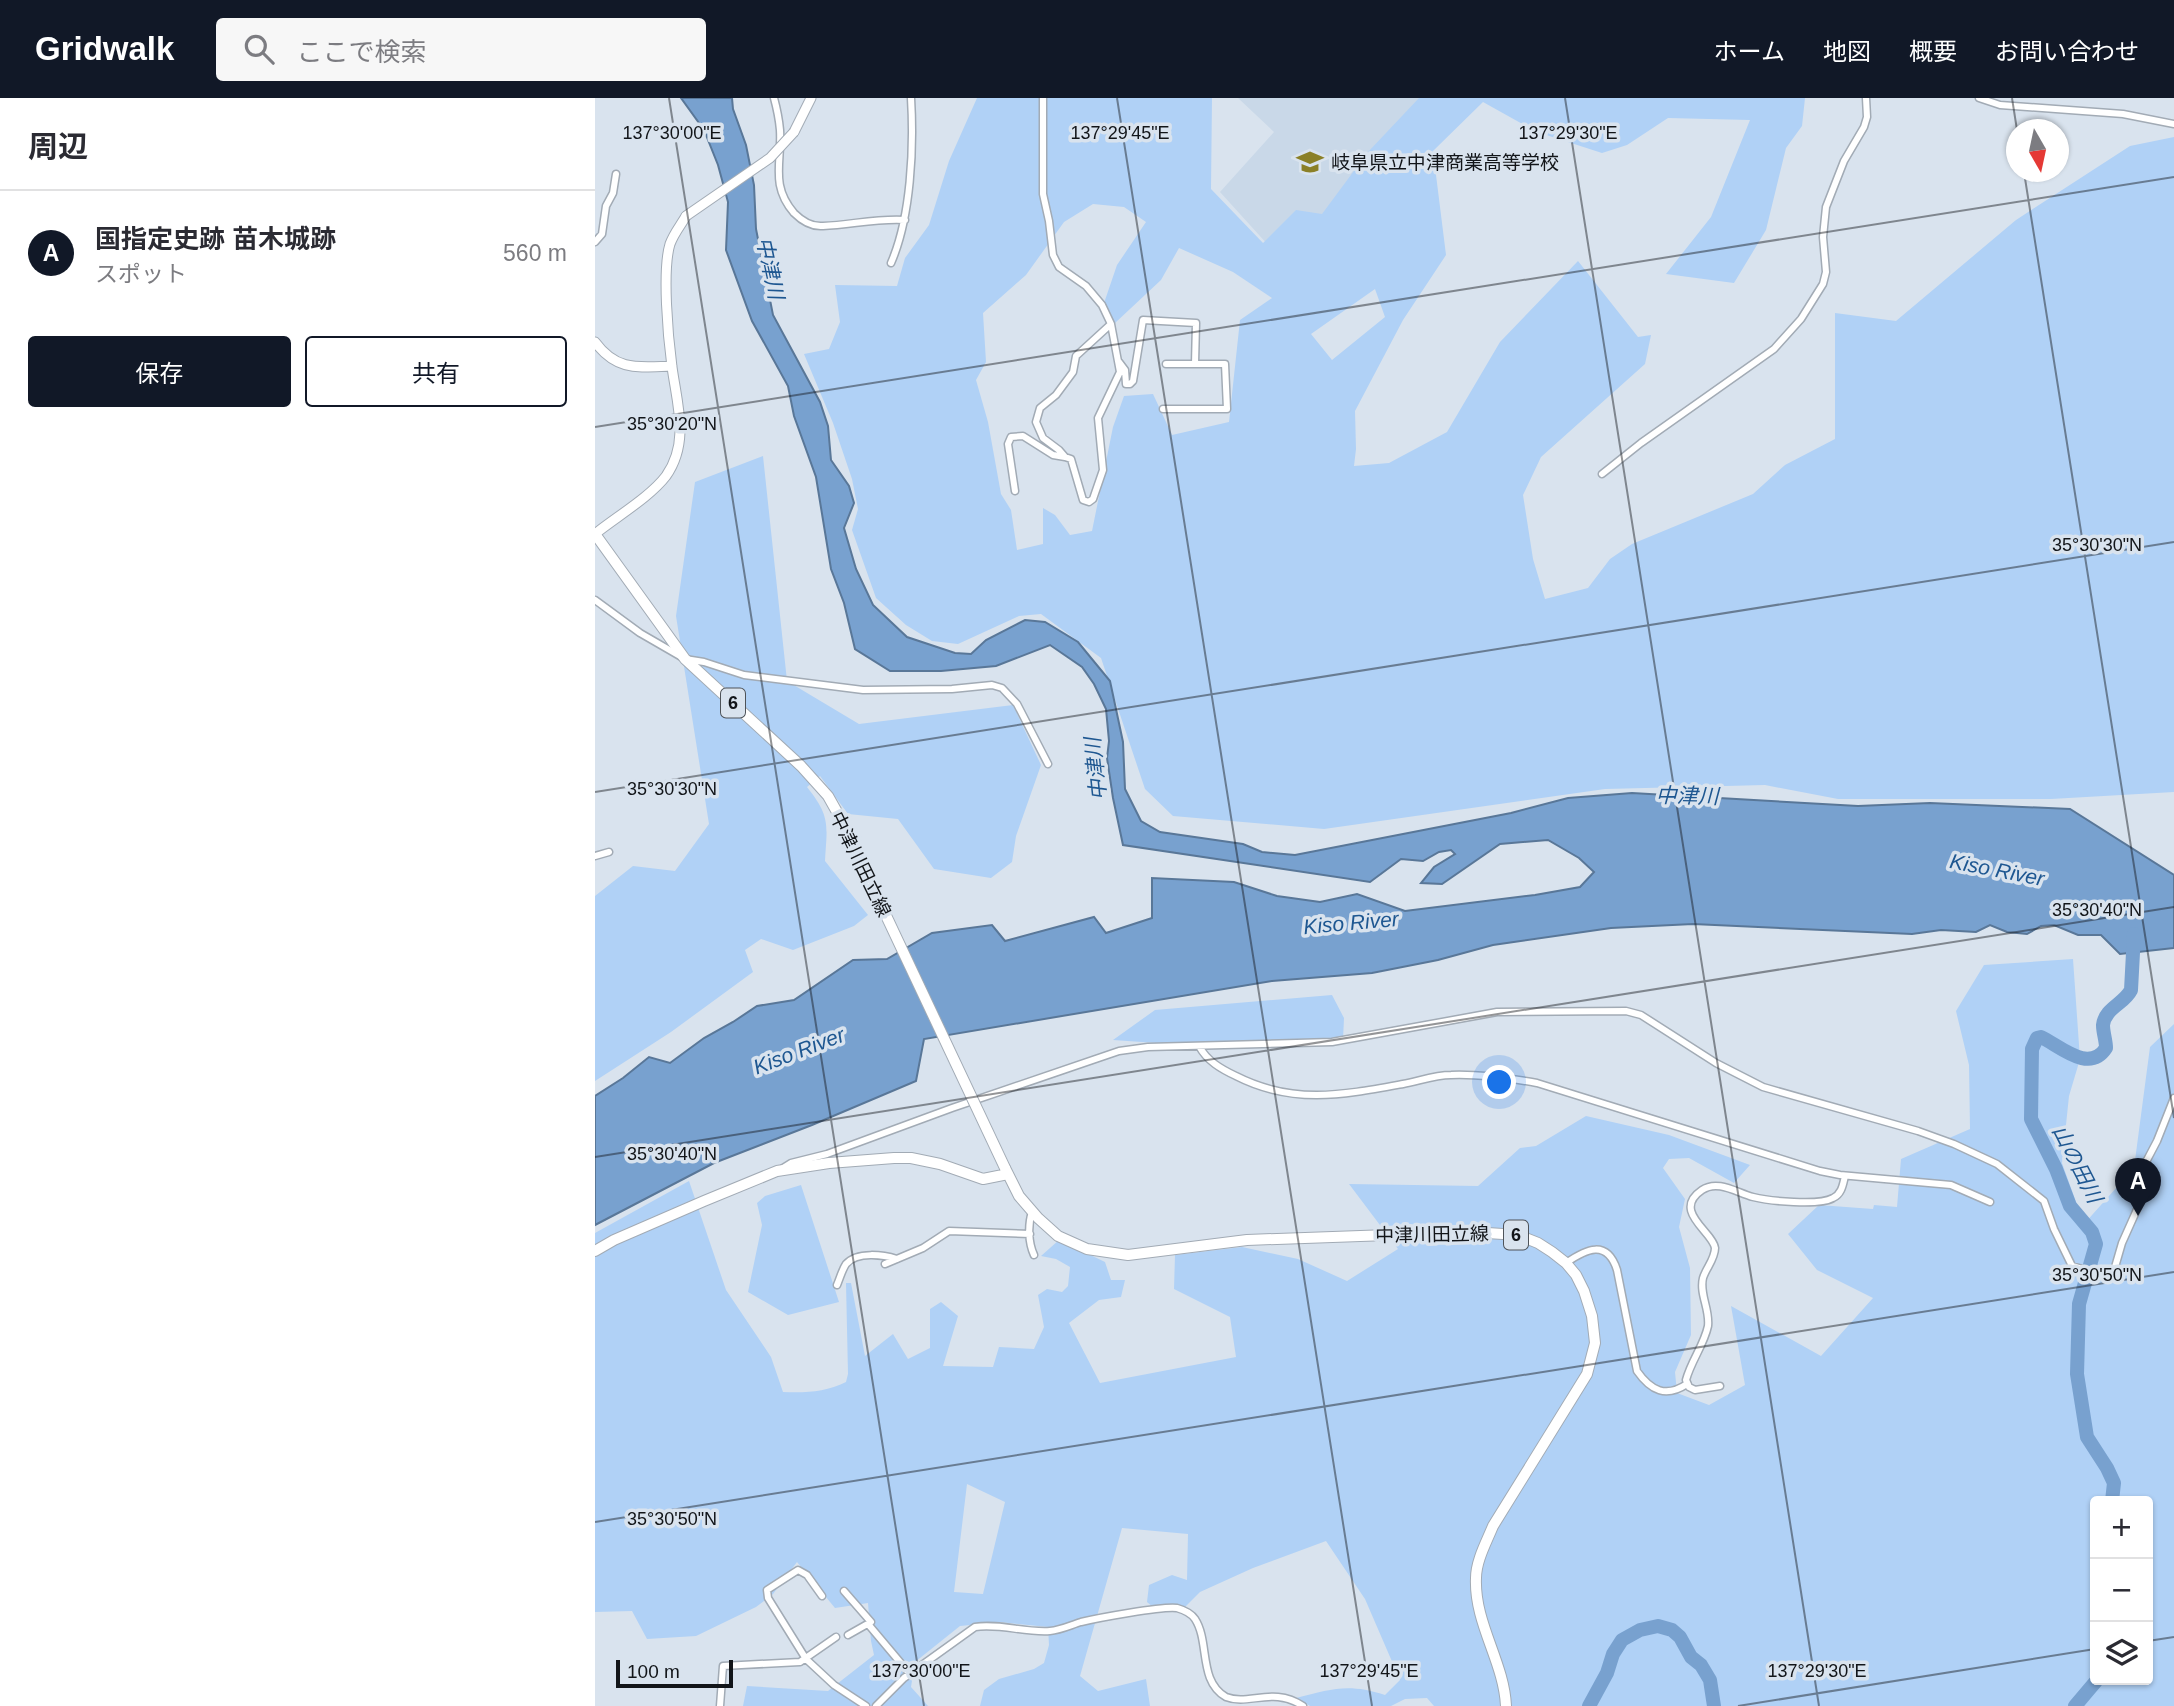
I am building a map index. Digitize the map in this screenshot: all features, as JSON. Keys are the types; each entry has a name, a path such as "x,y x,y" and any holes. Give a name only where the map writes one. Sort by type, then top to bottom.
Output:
{"main road":[{"name":"中津川田立線","path":"595,534 685,659 801,766 819,786 846,828 1019,1196 1058,1236 1087,1249 1128,1255 1247,1240 1472,1232 1518,1235 1538,1242 1566,1263 1580,1283 1593,1316 1595,1343 1587,1374 1493,1527 1482,1551 1476,1578 1478,1608 1500,1672 1506,1706"},
{"path":"595,1251 681,1210 777,1171 828,1159 911,1158 940,1164 983,1180 1007,1171"}],"street":[{"path":"773,98 780,132 778,176 781,193 796,215 810,224 822,226 883,219 905,220"},
{"path":"595,534 655,487 671,466 680,441 682,424 672,366 666,274 671,243 687,216 770,158 794,132 811,98"},
{"path":"891,263 901,241 905,220 911,98"},
{"path":"1015,491 1008,444 1011,438 1023,436 1053,455 1071,459 1083,500 1089,502 1093,499 1103,470 1098,418 1119,378 1111,324 1102,305 1086,286 1059,267 1053,255 1043,194 1043,98"},
{"path":"1602,474 1774,349 1801,319 1823,284 1826,272 1823,237 1826,207 1844,162 1864,127 1867,117 1866,98"},
{"path":"1979,98 2000,106 2123,114 2174,124"},
{"path":"595,242 602,234 606,206 613,193 616,174"},
{"path":"1118,362 1125,370 1126,383 1130,384 1133,381 1143,320 1196,323 1195,364"},
{"path":"1065,457 1043,438 1036,422 1040,408 1056,395 1073,372 1076,356 1111,324"},
{"path":"595,342 604,355 628,367 672,366"},
{"path":"1163,408 1227,409 1225,364 1166,364"},
{"path":"595,600 640,634 685,659 763,678 840,688 939,690 992,685 1002,688 1017,704 1048,764"},
{"path":"595,856 609,852"},
{"path":"828,1159 874,1135 1111,1054 1148,1047 1332,1042 1496,1012 1633,1013 1716,1063 1763,1087 1918,1131 1954,1143 1997,1164 2044,1200 2054,1229 2072,1266 2109,1277 2113,1274 2122,1243 2139,1205 2147,1160 2174,1098"},
{"path":"1199,1046 1204,1056 1226,1071 1278,1093 1342,1095 1449,1075 1517,1079 1821,1171 1951,1185 1990,1202"},
{"path":"1720,1386 1695,1390 1687,1384 1686,1376 1707,1327 1708,1315 1702,1285 1715,1251 1711,1237 1699,1228 1694,1219 1693,1203 1697,1194 1705,1188 1721,1186 1770,1200 1824,1201 1840,1192 1845,1175"},
{"path":"1033,1212 1029,1221 1034,1255"},
{"path":"884,1264 923,1248 949,1231 1030,1234"},
{"path":"1566,1263 1589,1250 1600,1250 1609,1255 1617,1270 1637,1371 1653,1387 1663,1391 1674,1391 1687,1384"},
{"path":"837,1285 844,1267 854,1258 873,1255 897,1259"},
{"path":"822,1596 807,1575 798,1570 767,1590 768,1598 806,1659 827,1679 866,1706"},
{"path":"844,1591 871,1622 848,1635"},
{"path":"876,1706 910,1674 975,1627 1052,1631 1103,1617 1178,1608 1192,1615 1196,1622 1210,1678 1219,1692 1234,1700 1264,1702 1285,1696 1303,1706"},
{"path":"868,1623 910,1674"},
{"path":"720,1706 723,1666 800,1662 836,1637"}],"shaded area":[{"path":"977,98 1212,98 1211,189 1263,243 1296,210 1322,214 1368,152 1419,98 1805,98 1802,126 1786,148 1766,230 1734,283 1666,274 1711,217 1750,120 1668,118 1627,145 1602,153 1537,132 1483,102 1433,151 1446,255 1403,320 1355,411 1354,466 1389,463 1447,432 1500,342 1578,261 1638,337 1651,335 1645,364 1541,457 1523,495 1533,559 1545,599 1588,588 1610,559 1632,544 1753,494 1785,465 1835,439 1835,313 1896,321 2016,220 2130,146 2174,137 2174,792 2051,799 1838,799 1765,785 1605,789 1324,829 1173,816 1145,789 1101,658 1041,614 1019,616 958,644 932,641 906,625 876,598 852,530 858,509 852,479 833,423 804,354 829,349 840,322 835,285 897,286 905,258 929,225 949,161","holes":["1093,204 1124,207 1146,222 1117,265 1103,306 1115,323 1161,280 1179,248 1233,272 1272,298 1240,320 1229,422 1172,435 1153,394 1124,396 1113,427 1092,531 1070,535 1055,515 1043,508 1043,544 1017,550 1011,510 1001,494 988,422 976,380 986,362 983,313 1026,275 1064,222","1375,289 1385,317 1332,360 1311,334"]},
{"name":"岐阜県立中津商業高等学校","path":"1238,98 1430,98 1324,217 1269,246 1220,192 1274,132"},
{"path":"763,456 787,681 859,724 1013,705 1041,765 1016,836 1012,862 991,878 934,869 898,819 848,814 820,776 807,787 820,806 826,822 825,861 868,915 854,926 793,950 761,939 745,950 753,972 671,1032 595,1081 595,896 633,866 675,871 709,824 676,616 695,482"},
{"path":"2073,959 2080,1059 2069,1096 2062,1163 2084,1224 2134,1168 2150,1047 2174,1024 2174,1706 1434,1706 1427,1698 1405,1699 1391,1706 1310,1706 1296,1698 1350,1688 1385,1695 1400,1680 1365,1599 1326,1541 1253,1568 1200,1592 1184,1608 1154,1608 1147,1602 1149,1585 1172,1575 1187,1580 1188,1534 1122,1528 1080,1676 1098,1691 1146,1679 1150,1706 980,1706 984,1690 999,1679 1034,1669 1044,1663 1049,1645 1048,1627 1000,1622 960,1626 915,1662 911,1687 928,1706 743,1706 747,1686 828,1691 874,1655 868,1603 835,1608 797,1562 773,1594 756,1607 696,1636 647,1639 632,1611 595,1612 595,1233 689,1181 726,1290 771,1357 783,1392 816,1391 846,1382 846,1283 851,1283 865,1356 893,1334 908,1359 930,1348 930,1309 941,1302 958,1316 943,1366 993,1367 999,1347 1034,1349 1044,1327 1038,1295 1047,1289 1062,1292 1068,1286 1070,1267 1056,1259 1041,1256 1059,1240 1105,1262 1111,1280 1125,1280 1121,1297 1099,1300 1069,1323 1100,1383 1236,1357 1230,1317 1174,1289 1175,1255 1242,1247 1298,1259 1347,1281 1398,1249 1349,1184 1478,1186 1520,1148 1536,1146 1586,1116 1669,1135 1750,1165 1734,1183 1689,1158 1669,1159 1663,1168 1685,1199 1679,1227 1690,1268 1691,1335 1675,1372 1677,1393 1709,1405 1745,1385 1731,1306 1821,1356 1873,1298 1817,1270 1788,1234 1819,1205 1873,1209 1874,1205 1897,1207 1901,1159 1970,1129 1969,1065 1956,1011 1984,965","holes":["967,1484 1005,1502 983,1594 954,1592"]},
{"path":"1332,995 1344,1018 1343,1040 1244,1049 1113,1040 1155,1010"},
{"path":"801,1185 839,1302 788,1315 748,1292 762,1225 757,1203 765,1196"}],"water":[{"name":"Kiso River","path":"681,98 732,98 754,185 756,229 773,315 820,402 828,426 831,460 849,486 854,503 844,528 856,569 873,605 907,637 955,653 971,654 986,640 1025,620 1045,622 1078,642 1110,681 1123,742 1125,789 1141,821 1160,832 1243,844 1262,852 1295,855 1511,813 1568,798 1632,793 1858,806 1930,803 2070,809 2174,875 2174,948 2120,954 2101,935 2078,935 2054,925 2041,926 2027,934 2007,932 1990,925 1976,932 1941,930 1912,934 1693,924 1611,928 1493,945 1438,960 1372,973 1272,981 924,1039 916,1081 714,1163 595,1225 595,1096 649,1057 670,1063 704,1038 757,1006 794,1000 853,960 887,959 932,933 992,925 1005,941 1094,917 1106,933 1152,918 1152,878 1234,882 1277,896 1320,902 1357,894 1405,911 1580,887 1594,872 1579,858 1548,840 1500,844 1442,884 1421,883 1434,867 1455,854 1451,850 1439,852 1423,861 1401,859 1370,882 1123,845 1107,758 1109,741 1106,709 1082,667 1050,645 996,666 941,671 890,671 855,649 844,603 831,569 816,477 794,416 788,386 752,321 726,250 728,202 718,165 704,130"}],"waterway":[{"name":"山の田川","path":"2113,1496 2114,1483 2087,1437 2077,1374 2079,1304 2096,1244 2092,1232 2070,1206 2056,1169 2031,1119 2032,1049 2037,1038 2041,1037 2074,1056 2083,1058 2091,1059 2106,1048 2104,1019 2131,990 2134,934"},
{"name":"山の田川","path":"1589,1706 1622,1640 1640,1630 1658,1626 1672,1630 1680,1637 1691,1657 1701,1665 1710,1680 1714,1706"},
{"name":"山の田川","path":"2075,1706 2093,1685"}],"place":[{"name":"岐阜県立中津商業高等学校","path":"1310,162"},
{"name":"国指定史跡 苗木城跡","path":"2138,1216"}],"water label":[{"name":"中津川","path":"770,268"},
{"name":"中津川","path":"1096,769"},
{"name":"中津川","path":"1687,796"}]}
